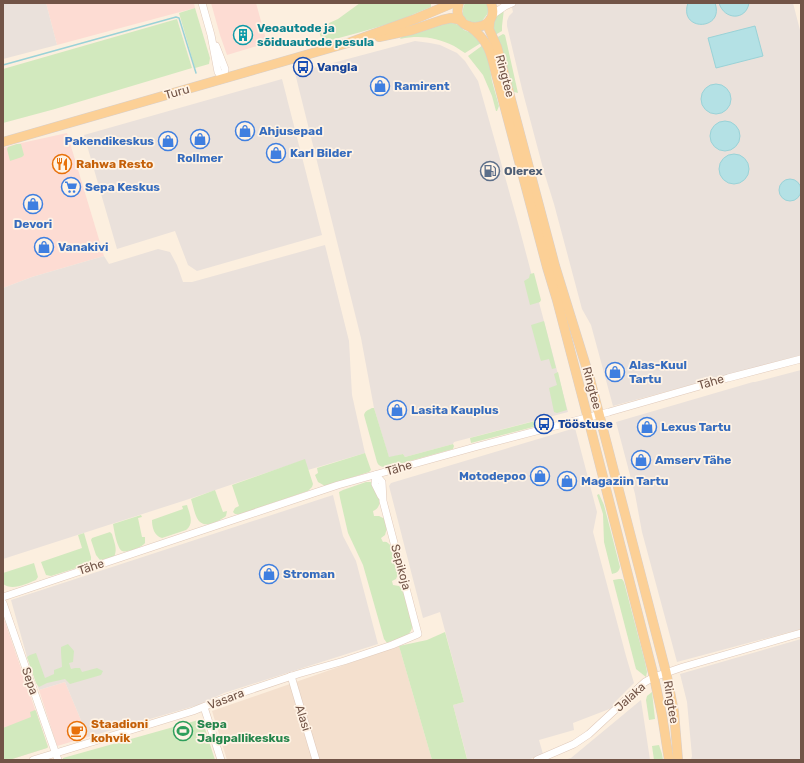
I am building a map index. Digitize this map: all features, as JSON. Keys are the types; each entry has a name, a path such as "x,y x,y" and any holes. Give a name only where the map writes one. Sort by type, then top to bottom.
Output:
{"main road":[{"name":"Turu","path":"3,142 351,42 415,19 453,3"},
{"path":"459,3 458,13 461,20"},
{"name":"Ringtee","path":"491,3 493,10 489,29 497,47 555,266 600,414 666,672 674,712 678,760"},
{"name":"Turu","path":"351,42 412,30 451,18 461,20"},
{"path":"469,26 475,28 481,27 491,18"},
{"name":"Ringtee","path":"461,20 478,33 490,52 588,417 654,676 669,760"}],"street":[{"path":"202,3 211,35 218,72 223,79"},
{"path":"491,18 505,6 512,3"},
{"name":"Tähe","path":"3,597 338,485 801,359"},
{"name":"Sepikoja","path":"376,475 382,482 384,501 418,634"},
{"name":"Sepa","path":"3,603 56,757"},
{"name":"Jalaka","path":"537,760 574,744 589,734 645,682 654,676 683,666 801,633"},
{"name":"Vasara","path":"33,760 56,757 291,676 344,661 392,645 418,634"},
{"name":"Alasi","path":"291,676 316,760"},
{"path":"204,707 221,760"}],"shaded area":[{"path":"3,3 46,3 57,45 3,59"},
{"path":"46,3 194,3 195,8 57,45"},
{"path":"211,3 256,3 267,43 227,55"},
{"path":"511,3 793,3 801,34 801,355 613,406 591,325 582,309 522,89 507,26 509,16 513,12"},
{"path":"415,41 440,45 457,53 465,61 478,81 518,223 568,412 454,442 453,444 405,457 403,454 389,458 374,408 361,338 295,73"},
{"path":"282,79 322,235 197,271 188,265 175,231 117,249 84,135"},
{"path":"67,133 104,256 32,277 3,288 3,148"},
{"path":"325,245 349,341 352,395 365,453 308,470 304,460 3,559 3,288 32,277 104,256 109,264 158,249 170,252 177,265 183,282 192,282"},
{"path":"801,370 801,629 677,662 642,532 635,494 616,422 753,382"},
{"path":"575,428 597,512 593,532 634,683 614,703 612,708 573,723 574,730 539,740 543,754 528,760 462,760 467,758 453,705 464,702 440,612 423,618 389,486 391,483"},
{"path":"333,495 343,536 356,561 378,644 224,693 198,705 88,737 65,682 39,690 27,657 11,600"},
{"path":"3,616 48,747 9,760 3,760"},
{"path":"801,639 801,760 691,760 692,756 687,702 680,674"},
{"path":"399,646 432,760 227,760 212,711"},
{"path":"65,682 88,737 57,746 39,690"},
{"path":"641,700 650,760 564,760 571,758"}],"green space":[{"path":"360,3 431,3 431,7 395,22 324,42 322,41 318,28 338,19"},
{"path":"465,3 486,3 488,12 481,23 474,23 464,18 463,8"},
{"path":"195,8 210,58 209,64 195,68 179,13"},
{"path":"504,9 502,31 495,35 493,31 494,20"},
{"path":"177,19 192,68 3,123 3,69"},
{"path":"445,23 459,25 464,30 472,33 481,43 465,53 454,46 434,39 414,37 400,39 402,36"},
{"path":"503,34 505,35 518,93 514,92 496,38"},
{"path":"483,45 489,61 492,81 499,106 497,111 483,75 468,56"},
{"path":"21,144 24,155 10,161 7,149 8,147"},
{"path":"534,273 541,300 540,302 530,305 524,281 529,278 530,274"},
{"path":"544,321 556,368 552,369 549,359 541,361 531,325"},
{"path":"558,372 567,410 557,413 554,412 549,388 557,385 554,374"},
{"path":"374,408 389,457 403,454 405,457 453,444 453,449 388,467 380,466 377,462 364,415"},
{"path":"539,420 541,425 471,443 470,438"},
{"path":"365,453 371,470 369,472 325,486 318,482 315,475 318,473 317,468"},
{"path":"305,459 313,484 308,491 240,514 235,514 233,512 235,508 239,506 232,485"},
{"path":"366,482 372,482 377,491 380,501 377,508 373,511 374,516 379,516 385,519 387,528 385,535 381,538 383,542 386,542 391,546 399,572 396,579 392,581 393,585 399,586 403,590 412,625 412,629 408,635 387,643 384,639 363,565 348,533 339,492"},
{"path":"215,490 223,512 227,511 226,516 211,524 203,524 197,518 191,499"},
{"path":"599,494 604,505 620,567 617,572 612,574 604,542 603,514 597,495"},
{"path":"187,505 191,521 186,530 162,538 155,533 152,520 183,509 182,506"},
{"path":"141,515 142,517 138,518 142,537 145,537 144,545 127,551 122,551 117,543 113,524"},
{"path":"110,532 112,534 116,551 114,557 100,560 96,555 91,540 92,538"},
{"path":"84,533 91,557 89,564 51,576 46,575 41,562 82,548 78,535"},
{"path":"34,563 38,577 36,580 15,587 3,584 3,573"},
{"path":"622,579 624,582 645,662 647,672 646,677 636,669 613,580"},
{"path":"445,632 464,702 453,705 467,759 462,760 432,760 399,646 427,640"},
{"path":"68,644 74,651 73,662 69,663 71,669 80,668 82,672 97,668 103,671 101,675 70,684 65,679 47,683 39,687 36,683 27,657 36,653 45,678 54,674 54,670 62,667 61,647"},
{"path":"652,692 655,719 649,720 646,700 647,696"},
{"path":"35,710 48,747 9,760 3,760 3,728 31,717 30,712"},
{"name":"Sepa Jalgpallikeskus","path":"202,719 215,760 63,760 63,758"},
{"path":"659,745 663,760 654,760 652,746"}],"water":[{"path":"688,3 715,3 716,12 714,19 708,23 695,23 689,19 687,12"},
{"path":"719,3 749,3 744,13 735,16 725,13"},
{"path":"755,26 763,56 716,68 708,38"},
{"path":"716,84 727,88 731,99 727,110 716,114 705,110 701,99 705,88"},
{"path":"725,121 736,125 740,136 736,147 725,151 714,147 710,136 714,125"},
{"path":"734,154 745,158 749,169 745,180 734,184 723,180 719,169 723,158"},
{"path":"790,179 798,182 801,190 798,198 790,201 782,198 779,190 782,182"}],"waterway":[{"path":"3,65 176,17 179,18 196,73"}],"place":[{"name":"Veoautode ja sõiduautode pesula","path":"243,35"},
{"name":"Vangla","path":"303,67"},
{"name":"Ramirent","path":"380,86"},
{"name":"Ahjusepad","path":"245,131"},
{"name":"Rollmer","path":"200,139"},
{"name":"Pakendikeskus","path":"168,141"},
{"name":"Karl Bilder","path":"276,153"},
{"name":"Rahwa Resto","path":"62,164"},
{"name":"Olerex","path":"490,171"},
{"name":"Sepa Keskus","path":"71,187"},
{"name":"Devori","path":"33,204"},
{"name":"Vanakivi","path":"44,247"},
{"name":"Alas-Kuul Tartu","path":"615,372"},
{"name":"Lasita Kauplus","path":"397,410"},
{"name":"Tööstuse","path":"544,424"},
{"name":"Lexus Tartu","path":"647,427"},
{"name":"Amserv Tähe","path":"641,460"},
{"name":"Motodepoo","path":"540,476"},
{"name":"Magaziin Tartu","path":"567,481"},
{"name":"Stroman","path":"269,574"},
{"name":"Staadioni kohvik","path":"77,731"},
{"name":"Sepa Jalgpallikeskus","path":"183,731"}]}
